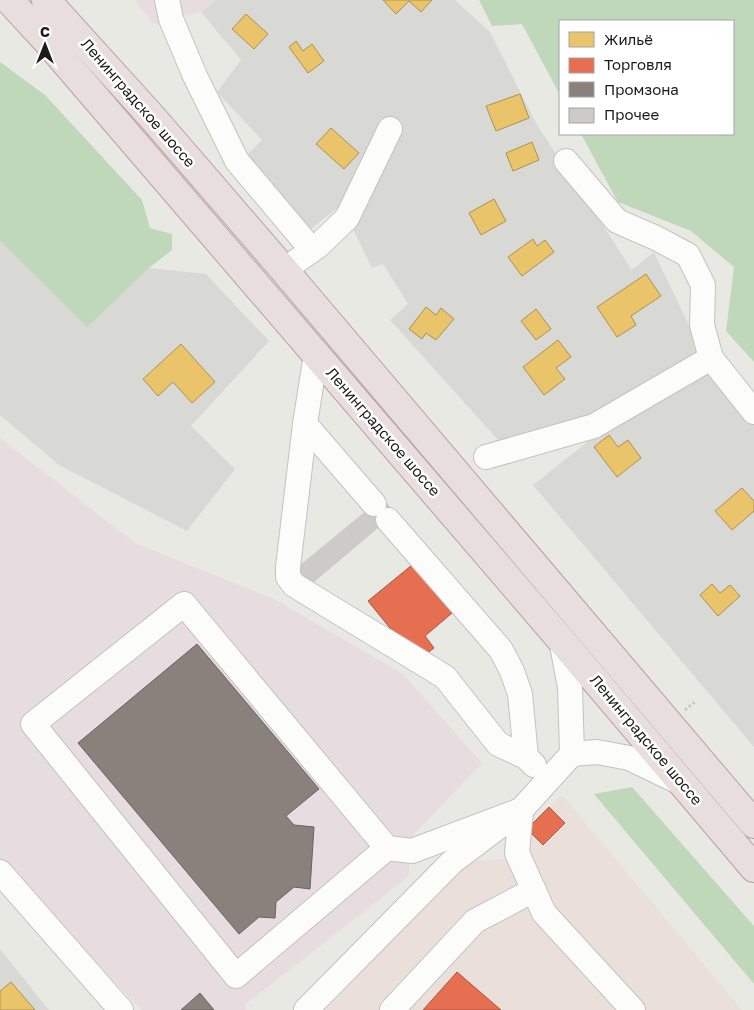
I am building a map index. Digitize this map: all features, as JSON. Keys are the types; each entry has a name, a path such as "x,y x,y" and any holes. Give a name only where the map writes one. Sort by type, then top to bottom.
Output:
{"highway":[{"name":"Ленинградское шоссе","path":"8,0 46,40 316,354 754,868"},
{"name":"Ленинградское шоссе","path":"46,0 152,117 284,270 754,824"}],"lane":[{"path":"167,0 171,20 195,76 237,161 312,250"},
{"path":"284,270 318,246 347,218 390,129"},
{"path":"566,160 617,221 656,238 688,255 703,286 702,325 711,358 754,412"},
{"path":"316,354 305,424 288,577 294,585 444,677 498,744 526,757 549,780"},
{"path":"486,457 594,426 711,358"},
{"path":"305,424 501,650 512,671 520,694 526,757"},
{"path":"387,848 236,976 33,724 184,604 387,848 412,851 521,810"},
{"path":"306,1010 452,862 521,810 572,754 570,687 561,640"},
{"path":"572,754 597,752 629,758 683,783"},
{"path":"521,810 517,853 544,913 633,1010"},
{"path":"0,872 121,1010"},
{"path":"392,1010 475,921 534,890"}],"path":[{"path":"683,712 696,701"}],"shaded area":[{"path":"135,0 216,0 201,12 153,24"},
{"path":"216,0 455,0 490,32 537,125 632,270 654,252 701,351 604,412 499,441 390,320 408,304 383,264 372,268 353,229 402,121 388,116 347,200 306,233 245,157 262,140 217,92 241,60 201,12"},
{"path":"0,241 87,326 149,268 206,274 269,341 191,426 235,469 187,531 59,465 0,415"},
{"path":"697,373 716,375 754,423 754,747 533,485 604,429"},
{"path":"0,438 135,543 274,599 403,674 482,763 414,834 408,877 246,1004 246,1010 141,1010 0,859"},
{"path":"562,795 742,1010 326,1010 466,861 508,859 517,851 549,807"},
{"path":"0,949 49,1010 0,1010"}],"green space":[{"path":"479,0 754,0 754,362 726,331 734,267 691,231 618,202 582,135 734,135 734,20 559,20 559,93 522,24 492,26"},
{"path":"0,62 45,95 142,200 150,228 172,234 172,250 149,268 87,327 0,241"},
{"path":"632,787 754,926 754,984 594,794"}],"building: Жильё":[{"path":"383,0 432,0 421,12 409,1 396,14"},
{"path":"246,14 268,34 254,49 232,29"},
{"path":"296,41 303,51 312,44 324,61 308,73 289,47"},
{"path":"520,94 529,118 496,131 486,106"},
{"path":"331,128 359,153 344,169 316,144"},
{"path":"532,142 539,160 513,171 506,153"},
{"path":"494,199 506,221 481,235 469,213"},
{"path":"533,239 537,246 545,240 554,252 522,276 508,257"},
{"path":"646,274 661,296 631,316 636,325 617,337 597,307"},
{"path":"426,307 436,315 441,308 454,319 436,340 426,333 422,339 409,329"},
{"path":"536,309 551,329 536,340 521,321"},
{"path":"558,340 571,357 556,368 565,379 544,395 523,367"},
{"path":"181,344 215,382 192,403 173,382 158,396 143,379"},
{"path":"609,435 618,447 628,440 641,458 617,477 594,447"},
{"path":"742,488 754,501 754,511 732,530 715,511"},
{"path":"712,584 720,593 730,585 740,596 718,616 700,595"},
{"path":"11,982 35,1010 0,1010 0,991"}],"building: Торговля":[{"path":"412,565 452,613 425,636 434,648 426,654 394,633 368,601"},
{"path":"549,807 565,823 543,845 527,829"},
{"path":"457,972 501,1010 423,1010"}],"building: Промзона":[{"path":"197,644 319,789 286,816 294,825 314,827 310,889 294,887 276,902 275,918 259,917 239,934 78,743"},
{"path":"200,993 214,1010 181,1010"}],"building: Прочее":[{"path":"382,498 395,513 310,585 296,569"}]}
